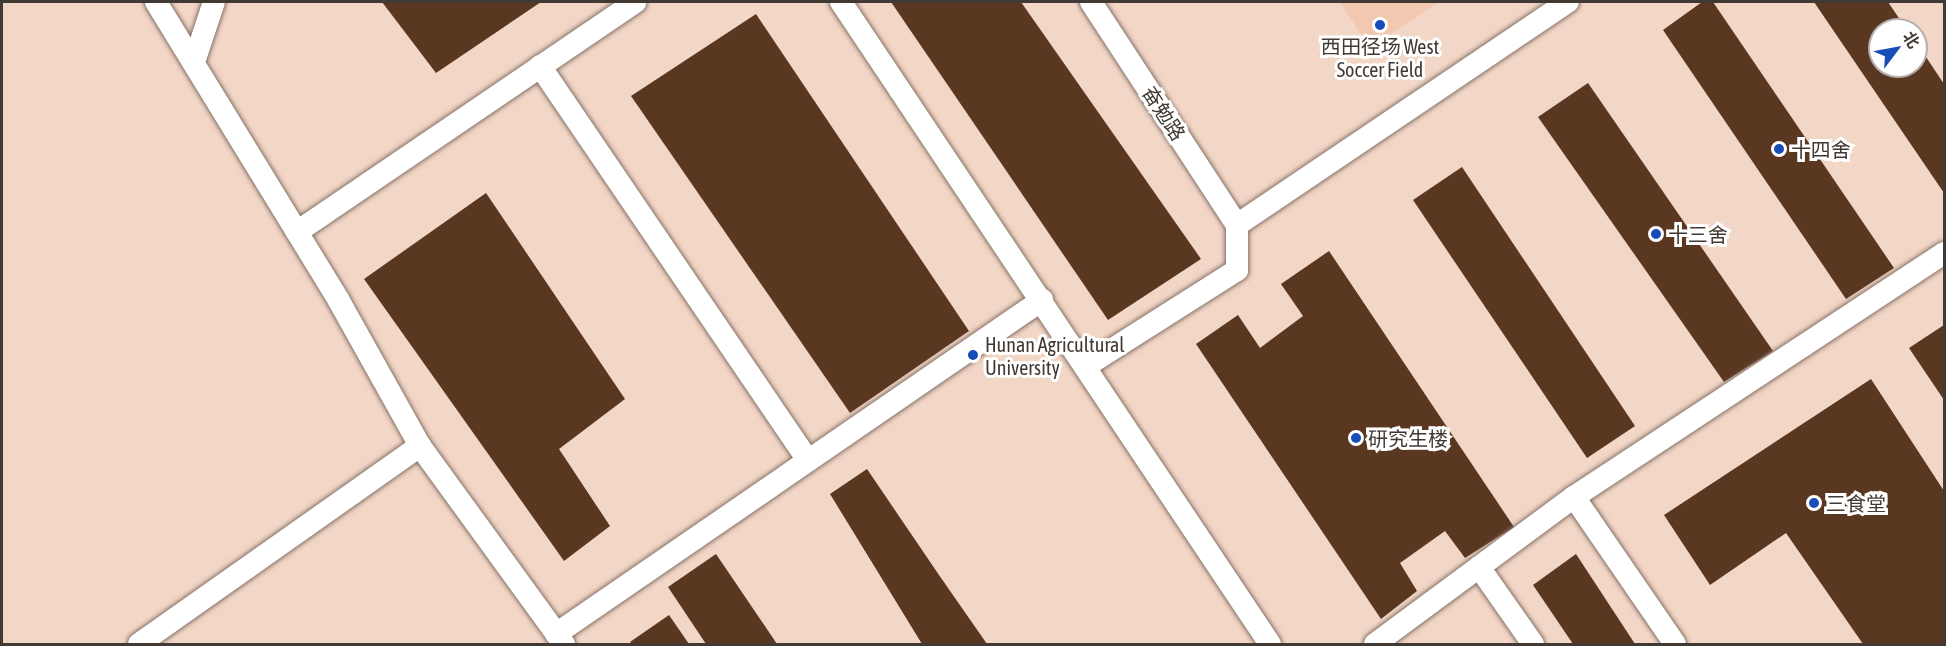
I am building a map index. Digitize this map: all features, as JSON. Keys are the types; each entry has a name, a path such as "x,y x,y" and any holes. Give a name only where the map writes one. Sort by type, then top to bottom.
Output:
{"street":[{"path":"156,2 297,232 420,446 560,639 808,461 1042,300"},
{"path":"194,62 214,2"},
{"path":"297,232 635,2"},
{"path":"841,2 1042,300 1270,645"},
{"name":"奋勉路","path":"1090,2 1237,225"},
{"path":"1086,366 1237,270 1237,225 1568,2"},
{"path":"540,66 808,461"},
{"path":"1375,645 1574,497 1944,253"},
{"path":"139,645 420,446"},
{"path":"1574,497 1675,645"},
{"path":"1479,567 1533,645"}],"shaded area":[{"name":"Hunan Agricultural University","path":"2,2 1944,2 1944,644 2,644"},
{"name":"西田径场 West Soccer Field","path":"1340,2 1439,2 1370,48"}],"building":[{"path":"382,2 541,2 436,73"},
{"path":"891,2 1021,2 1201,259 1108,320"},
{"name":"十四舍","path":"1702,2 1713,2 1894,268 1846,299 1663,30"},
{"path":"1814,2 1888,2 1899,18 1868,18 1868,78 1928,78 1928,60 1944,84 1944,193"},
{"path":"756,14 969,331 850,413 631,96"},
{"name":"十三舍","path":"1588,83 1773,351 1724,382 1538,117"},
{"path":"1462,167 1635,426 1587,458 1413,200"},
{"path":"486,193 625,399 559,449 610,526 564,561 364,279"},
{"name":"研究生楼","path":"1329,251 1514,527 1465,558 1445,531 1400,563 1417,591 1381,619 1196,344 1238,315 1260,348 1303,316 1281,284"},
{"path":"1944,325 1944,400 1909,348"},
{"name":"三食堂","path":"1871,379 1944,491 1944,644 1863,644 1786,533 1710,585 1664,515"},
{"path":"867,469 987,644 922,644 830,494"},
{"path":"716,554 777,644 706,644 668,587"},
{"path":"1576,554 1635,644 1573,644 1533,585"},
{"path":"669,615 689,644 632,644 630,642"}],"place":[{"name":"西田径场 West Soccer Field","path":"1380,25"},
{"name":"十四舍","path":"1779,149"},
{"name":"十三舍","path":"1656,234"},
{"name":"Hunan Agricultural University","path":"973,355"},
{"name":"研究生楼","path":"1356,438"},
{"name":"三食堂","path":"1814,503"}]}
